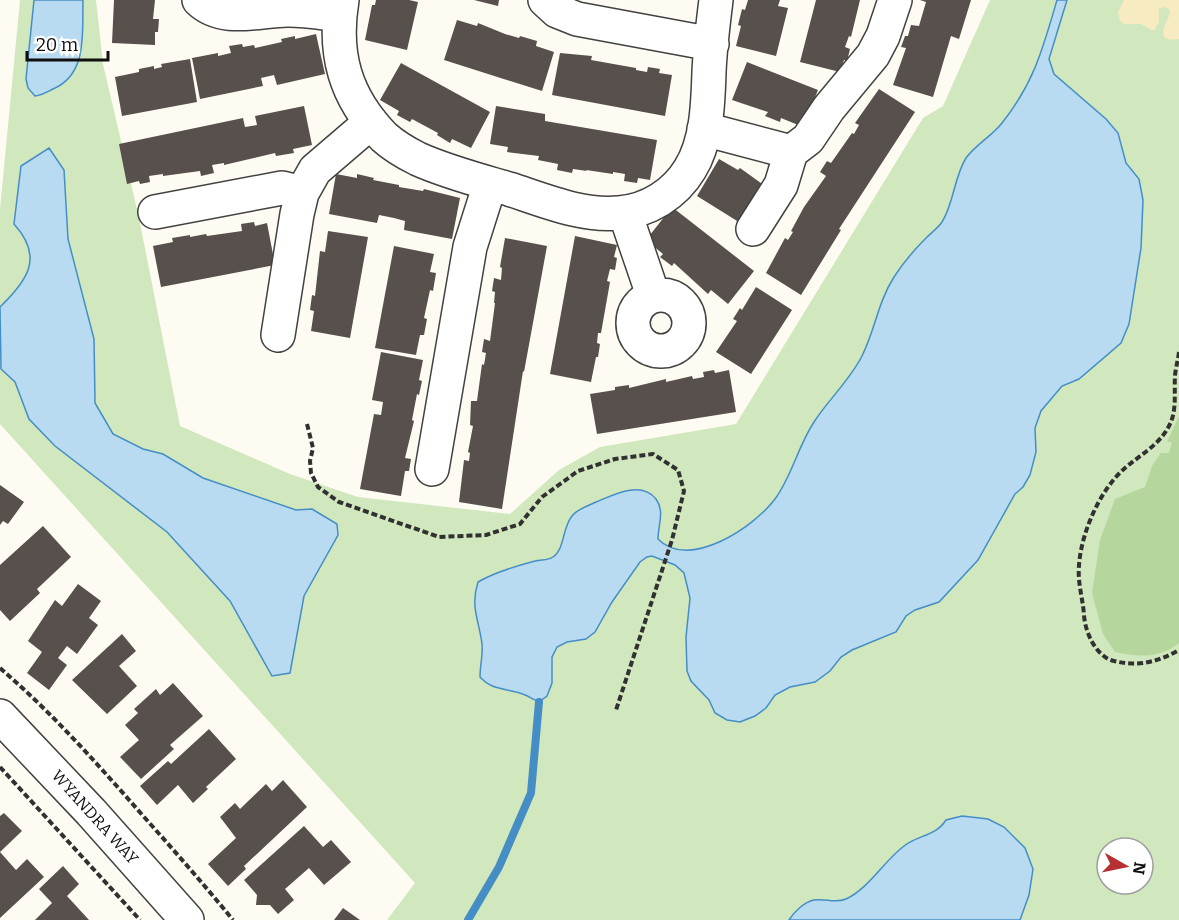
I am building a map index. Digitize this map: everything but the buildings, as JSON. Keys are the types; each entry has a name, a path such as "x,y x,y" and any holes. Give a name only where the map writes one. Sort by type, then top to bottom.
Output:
{"street":[{"path":"199,0 209,7 226,13 245,14 341,7 339,51 343,66 355,99 370,122 386,139 416,158 490,184 566,207 607,213 625,213 651,204 673,189 691,168 704,129 709,98 716,0"},
{"path":"545,0 557,11 576,20 712,44"},
{"path":"753,229 781,185 791,152 807,139 829,108 873,55 883,36 894,0"},
{"path":"278,335 302,193 315,170 370,122"},
{"path":"704,129 791,152"},
{"path":"432,470 470,247 490,184"},
{"path":"155,212 282,188 302,193"},
{"path":"625,213 653,296"},
{"name":"WYANDRA WAY","path":"0,716 62,781 184,919"}],"path":[{"path":"1179,352 1172,422 1161,438 1112,481 1089,521 1078,577 1084,623 1097,651 1109,660 1128,665 1148,663 1179,650"},
{"path":"307,424 313,448 310,461 311,473 318,486 339,502 439,537 486,535 520,524 542,497 578,471 615,459 653,454 678,470 684,491 672,540 616,710"},
{"path":"0,668 34,697 63,727 233,920"},
{"path":"0,767 140,920"}],"green space":[{"path":"20,0 96,0 103,64 139,218 180,426 290,474 358,497 510,514 559,470 600,447 736,424 923,118 943,106 990,0 1179,0 1179,920 387,920 415,883 0,424 0,209"},
{"path":"1179,416 1179,643 1156,654 1132,655 1115,652 1103,634 1092,593 1100,540 1115,499 1145,487 1152,466 1161,453 1169,453 1172,442 1167,442"}],"sand":[{"path":"1124,0 1179,0 1179,39 1171,40 1164,36 1164,28 1170,13 1169,9 1164,7 1159,9 1159,22 1154,31 1141,24 1124,24 1120,21 1118,12"}],"water":[{"path":"34,0 83,0 82,39 78,63 64,82 35,96 28,88 26,79"},
{"path":"1057,0 1067,0 1049,59 1054,74 1106,119 1118,133 1126,163 1139,179 1143,200 1141,248 1129,324 1121,343 1079,379 1062,386 1041,411 1035,428 1036,452 1030,475 1023,487 1015,494 978,560 939,602 915,610 906,616 896,632 852,650 841,657 830,671 815,682 790,687 775,695 766,708 755,716 740,722 727,720 715,713 709,700 691,681 687,671 686,637 690,598 684,573 675,565 652,556 640,562 612,602 595,632 586,639 567,642 557,647 552,657 552,683 547,696 539,702 522,694 496,688 484,681 480,677 482,644 475,606 478,582 506,570 553,557 560,549 566,526 574,514 580,510 618,493 643,490 650,493 659,504 661,513 658,539 671,548 686,550 703,548 737,532 752,522 775,499 814,422 862,356 884,296 894,277 946,215 966,158 998,128 1022,94 1042,49"},
{"path":"49,148 64,170 68,239 94,339 95,403 113,434 143,449 163,454 203,478 296,510 312,509 337,524 338,535 304,596 290,673 272,676 230,601 167,532 55,446 29,419 15,382 1,369 0,307 25,278 30,258 23,236 14,224 21,166"},
{"path":"962,816 988,819 1004,827 1025,848 1033,869 1029,895 1020,920 789,920 810,901 846,899 862,889 909,842 932,832 946,820"}],"waterway":[{"path":"468,920 499,867 531,793 539,702"}]}
